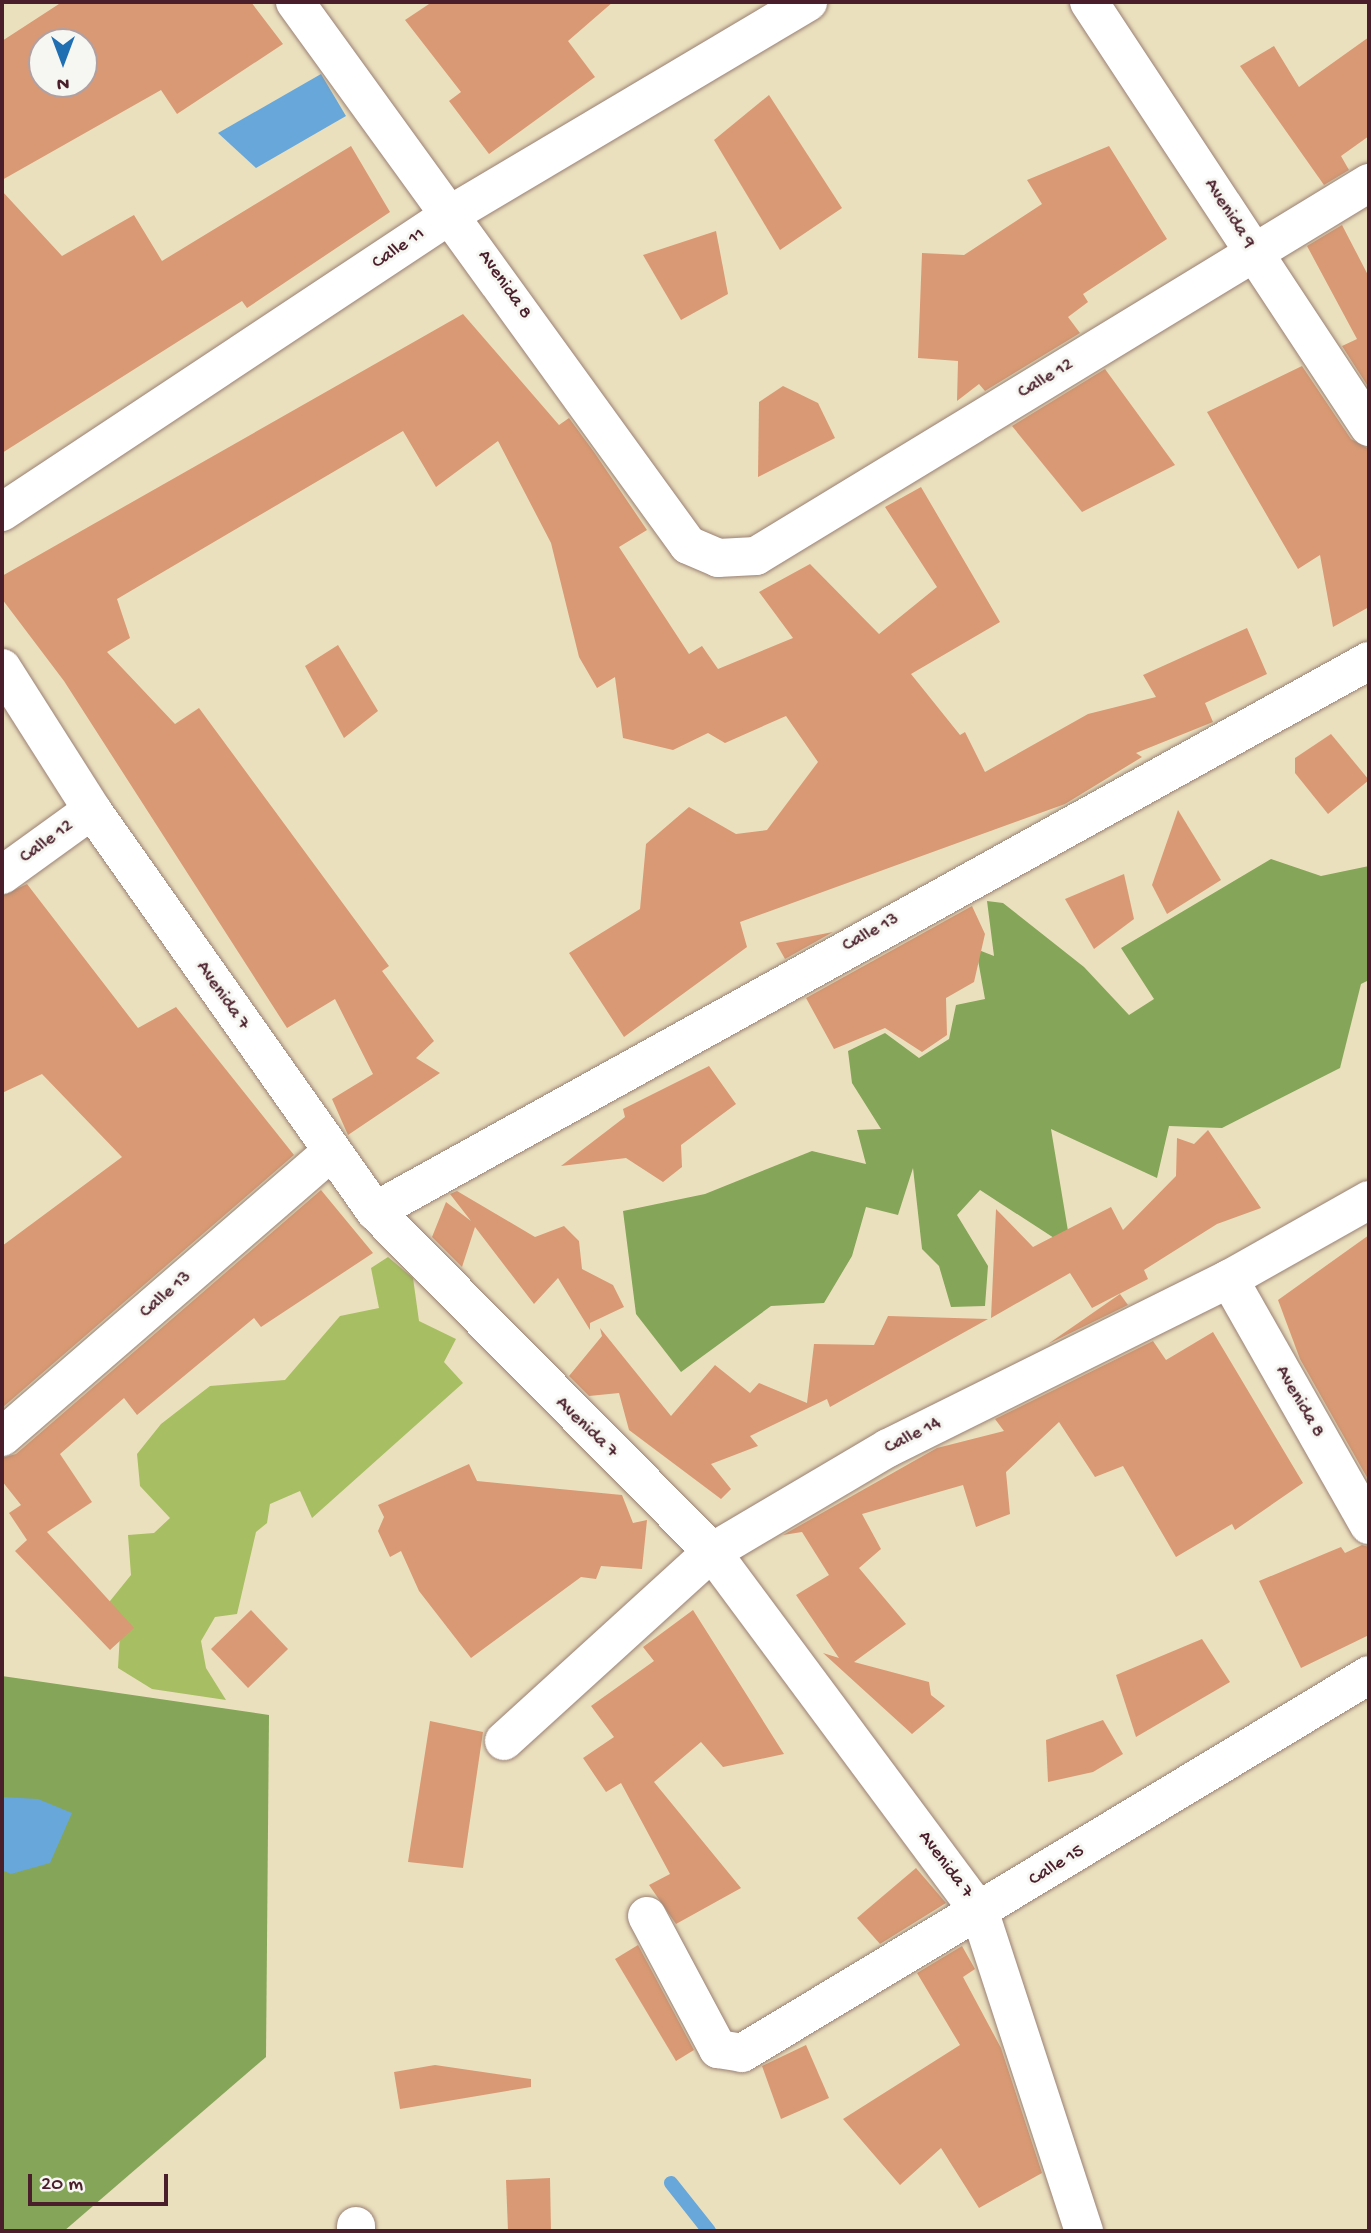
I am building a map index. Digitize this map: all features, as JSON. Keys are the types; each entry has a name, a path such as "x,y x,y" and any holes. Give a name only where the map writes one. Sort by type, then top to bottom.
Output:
{"street":[{"name":"Avenida 8","path":"295,2 453,213 688,545 719,558"},
{"name":"Calle 11","path":"2,512 453,213 808,2"},
{"name":"Avenida 9","path":"1089,2 1369,427"},
{"name":"Calle 12","path":"719,558 755,556 1369,183"},
{"name":"Calle 13","path":"375,1211 1369,661"},
{"name":"Avenida 7","path":"2,668 92,810 375,1211 712,1552 980,1913 1084,2231"},
{"name":"Calle 12","path":"2,875 92,810"},
{"name":"Calle 13","path":"2,1437 331,1152"},
{"name":"Calle 14","path":"504,1741 712,1552 888,1448 1229,1279 1369,1200"},
{"name":"Avenida 8","path":"1229,1279 1369,1525"},
{"name":"Calle 15","path":"647,1916 719,2049 742,2053 980,1913 1369,1675"}],"green space":[{"path":"1271,859 1321,876 1369,866 1369,980 1361,984 1340,1068 1222,1128 1169,1126 1157,1178 1051,1129 1071,1249 980,1190 957,1215 988,1266 985,1306 951,1307 939,1266 922,1249 913,1168 898,1215 866,1207 852,1256 824,1303 771,1306 681,1372 636,1314 623,1211 705,1194 812,1151 866,1164 857,1130 881,1129 852,1083 848,1051 885,1033 919,1058 949,1039 956,1005 985,999 976,949 994,956 987,901 1003,903 1084,967 1129,1015 1154,999 1121,948"},
{"path":"388,1257 413,1278 419,1321 456,1339 444,1362 463,1383 312,1518 300,1491 270,1504 267,1523 256,1532 237,1614 215,1617 201,1641 206,1668 226,1700 152,1689 118,1668 120,1633 106,1606 131,1575 128,1535 154,1533 170,1518 140,1486 137,1454 161,1424 210,1386 285,1380 340,1316 379,1308 371,1268"},
{"path":"2,1676 269,1715 266,2057 64,2231 2,2231"}],"water":[{"path":"321,74 346,116 256,168 218,133"},
{"path":"2,1797 38,1799 72,1813 50,1863 11,1874 2,1870"}],"building":[{"path":"62,2 251,2 283,44 177,114 161,90 2,180 2,41"},
{"path":"432,2 613,2 568,41 595,77 489,154 449,101 461,92 405,20"},
{"path":"1369,37 1369,136 1341,156 1349,170 1324,185 1240,66 1274,46 1299,87"},
{"path":"769,95 842,208 780,250 714,140"},
{"path":"351,146 390,212 247,308 242,301 2,453 2,191 62,256 134,215 162,261"},
{"path":"1109,146 1167,239 1083,294 1088,302 1068,317 1080,333 985,391 979,384 957,401 958,361 918,358 922,253 964,255 1042,204 1027,180"},
{"path":"1342,225 1369,277 1369,388 1342,346 1357,339 1307,246"},
{"path":"716,231 728,294 681,320 643,255"},
{"path":"463,314 559,425 569,418 594,452 647,530 619,547 689,654 702,646 718,669 793,638 759,592 810,564 879,634 937,587 885,507 921,487 1000,622 911,674 960,735 965,732 985,772 1088,714 1156,697 1143,675 1247,628 1267,674 1205,703 1213,722 1136,753 1142,757 1065,804 740,922 747,947 624,1037 569,953 640,909 646,844 689,807 736,834 767,830 818,762 786,716 725,743 708,733 673,750 623,738 615,677 597,688 579,657 551,543 498,441 436,487 403,431 117,599 130,638 107,652 175,724 199,708 389,966 382,971 434,1041 416,1058 440,1073 348,1135 332,1099 373,1074 335,999 287,1028 64,681 2,599 2,576"},
{"path":"1302,366 1351,439 1369,449 1369,607 1333,627 1320,555 1298,569 1207,412"},
{"path":"1105,369 1175,465 1082,512 1012,426"},
{"path":"783,386 818,403 835,438 758,477 759,402"},
{"path":"338,645 378,711 344,738 305,666"},
{"path":"1331,734 1369,780 1328,814 1295,773 1295,758"},
{"path":"1178,810 1221,880 1167,914 1152,885"},
{"path":"1124,874 1134,919 1094,949 1065,899"},
{"path":"27,884 138,1028 176,1007 294,1155 2,1408 2,1246 122,1157 42,1074 2,1093 2,896"},
{"path":"972,906 985,934 974,982 946,998 947,1035 922,1052 885,1028 834,1049 806,998"},
{"path":"833,932 785,959 776,943"},
{"path":"709,1066 736,1104 681,1145 682,1167 663,1182 626,1158 561,1166 625,1117 623,1109"},
{"path":"1208,1130 1261,1208 1217,1224 1144,1270 1148,1279 1092,1308 1070,1273 991,1318 996,1209 1033,1247 1111,1207 1123,1230 1176,1176 1177,1138 1194,1144"},
{"path":"321,1190 373,1253 261,1327 254,1318 137,1415 124,1398 60,1454 92,1502 47,1532 134,1628 110,1650 15,1551 27,1540 9,1513 21,1505 2,1481 2,1458 16,1454"},
{"path":"457,1191 535,1237 564,1226 579,1241 582,1269 613,1285 624,1307 590,1323 590,1330 558,1278 534,1304 475,1227 462,1267 432,1237 446,1202 471,1221 450,1194"},
{"path":"1369,1235 1369,1481 1300,1359 1278,1300"},
{"path":"1120,1294 1128,1305 1048,1344"},
{"path":"888,1316 988,1319 830,1407 827,1399 750,1436 758,1446 711,1464 731,1489 721,1499 629,1430 619,1393 589,1396 569,1376 602,1336 600,1328 671,1416 715,1365 750,1393 759,1383 807,1403 814,1344 874,1345"},
{"path":"1213,1332 1303,1483 1235,1530 1232,1524 1176,1557 1123,1466 1095,1477 1059,1422 1006,1472 1010,1514 976,1527 963,1485 862,1514 881,1549 859,1568 906,1624 854,1662 929,1682 931,1695 945,1706 912,1734 823,1653 839,1658 796,1595 829,1575 802,1532 783,1535 937,1448 1004,1431 995,1419 1153,1341 1166,1360"},
{"path":"469,1464 477,1481 622,1495 633,1523 647,1520 642,1569 601,1566 596,1579 581,1577 471,1658 419,1591 401,1551 390,1557 378,1531 384,1517 378,1505"},
{"path":"1362,1545 1369,1547 1369,1635 1301,1668 1259,1581 1341,1547 1345,1553"},
{"path":"251,1610 288,1649 248,1688 211,1649"},
{"path":"693,1610 784,1754 723,1767 701,1742 654,1782 741,1888 676,1924 649,1885 670,1874 621,1783 606,1792 583,1758 614,1737 591,1706 654,1661 643,1647"},
{"path":"1202,1639 1230,1682 1136,1737 1116,1675"},
{"path":"1103,1720 1123,1754 1093,1772 1048,1782 1046,1740"},
{"path":"430,1721 483,1732 463,1868 408,1862"},
{"path":"916,1868 946,1903 880,1944 857,1918"},
{"path":"638,1945 694,2050 676,2061 615,1959"},
{"path":"962,1946 975,1969 963,1977 1001,2048 1042,2173 979,2208 941,2148 900,2185 843,2119 960,2045 917,1973"},
{"path":"806,2045 829,2098 781,2119 762,2066"},
{"path":"435,2065 531,2079 531,2087 400,2109 394,2072"},
{"path":"550,2178 551,2231 508,2231 506,2180"}],"waterway":[{"path":"671,2183 709,2231"}]}
